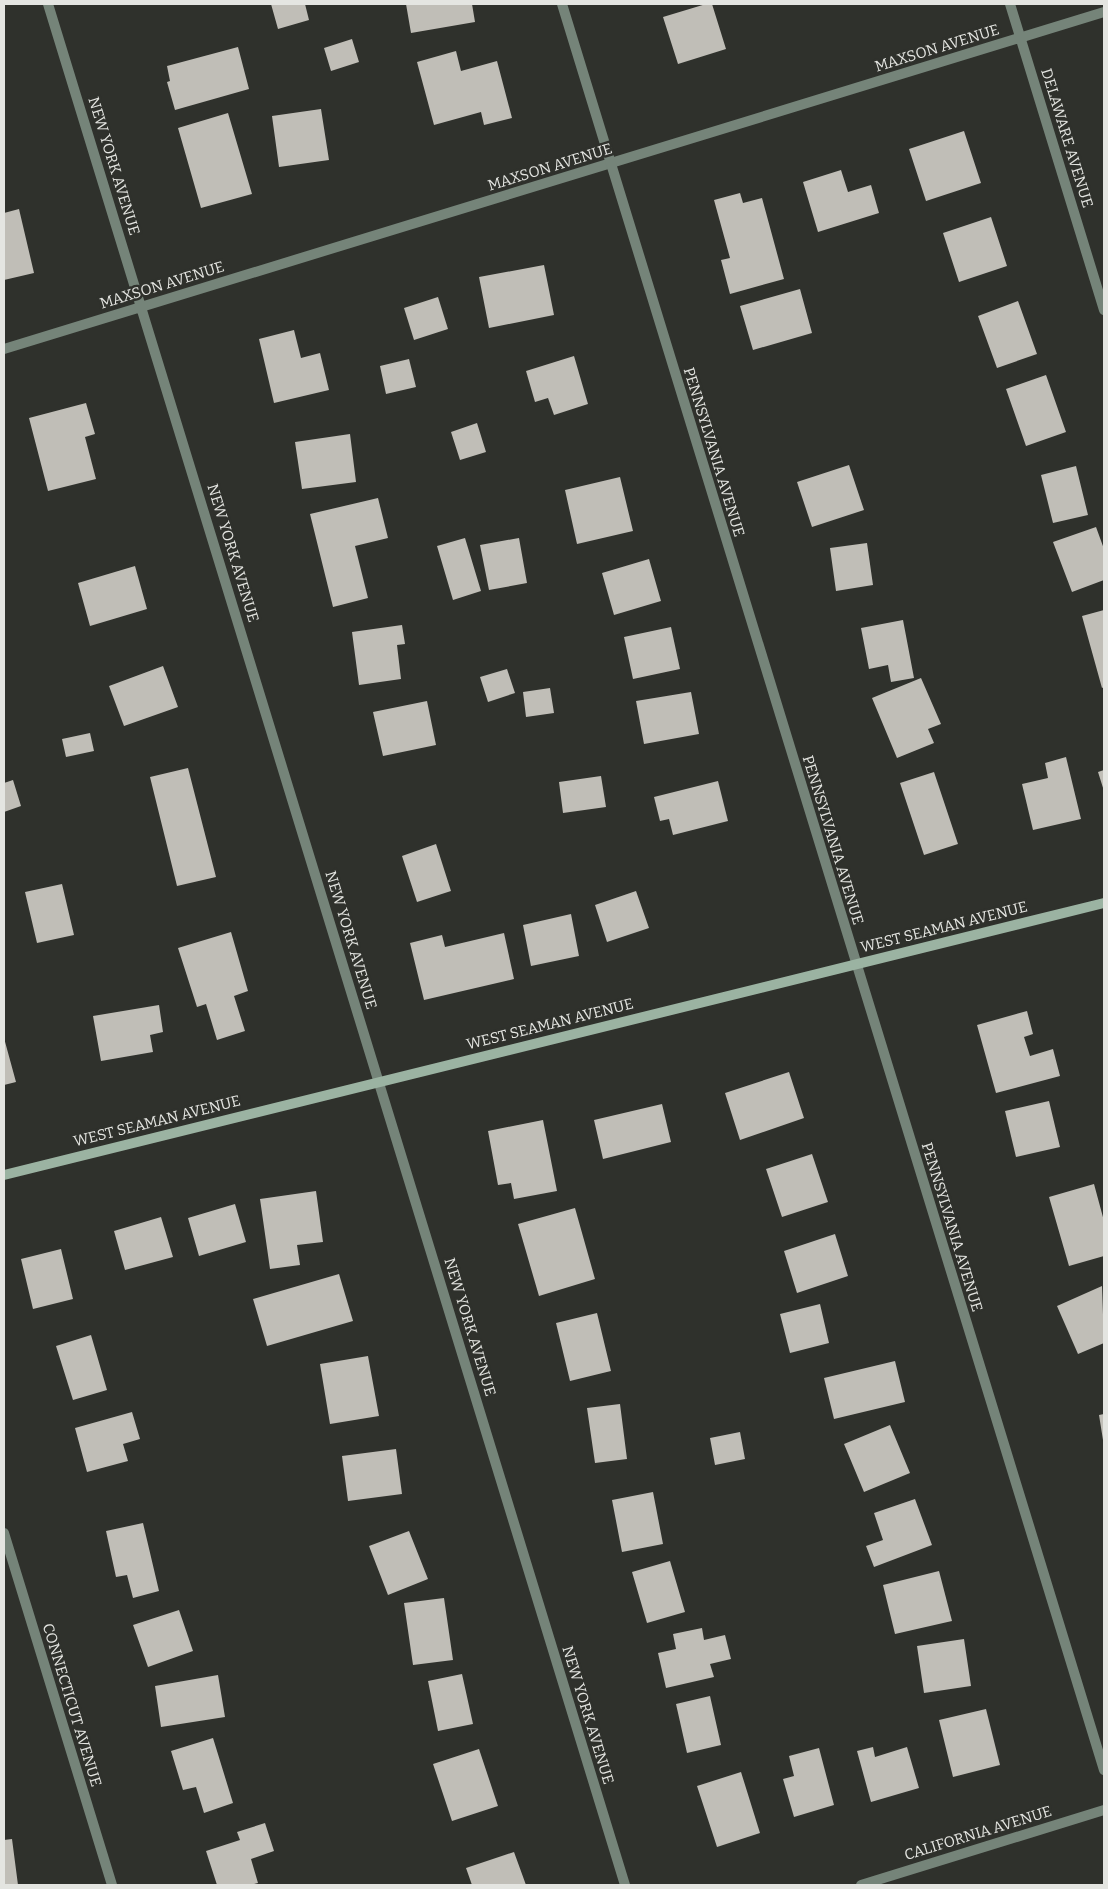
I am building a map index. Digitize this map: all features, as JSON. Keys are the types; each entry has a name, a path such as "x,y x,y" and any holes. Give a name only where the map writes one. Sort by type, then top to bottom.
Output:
{"main road":[{"name":"WEST SEAMAN AVENUE","path":"4,1175 1104,903"}],"street":[{"name":"NEW YORK AVENUE","path":"48,4 625,1885"},
{"name":"PENNSYLVANIA AVENUE","path":"562,4 1104,1770"},
{"name":"DELAWARE AVENUE","path":"1010,4 1104,310"},
{"name":"MAXSON AVENUE","path":"4,349 1104,12"},
{"name":"CONNECTICUT AVENUE","path":"4,1533 112,1885"},
{"name":"CALIFORNIA AVENUE","path":"860,1885 1104,1810"}],"building":[{"path":"271,4 305,4 309,20 278,29"},
{"path":"406,4 472,4 475,22 411,33"},
{"path":"706,4 712,4 726,49 678,64 663,17"},
{"path":"352,39 359,62 331,71 324,48"},
{"path":"238,47 249,89 175,110 167,82 170,81 167,66"},
{"path":"456,51 461,71 497,61 512,118 484,125 481,112 434,125 417,62"},
{"path":"321,109 329,160 279,167 272,116"},
{"path":"228,113 252,194 201,208 178,128"},
{"path":"964,131 981,183 926,201 909,149"},
{"path":"841,170 848,192 871,185 879,213 818,232 803,182"},
{"path":"740,193 743,203 762,198 784,279 730,294 721,260 730,258 714,200"},
{"path":"19,209 34,273 4,280 4,213"},
{"path":"991,217 1007,266 959,282 943,233"},
{"path":"544,265 554,315 489,328 479,277"},
{"path":"800,289 812,333 753,350 740,306"},
{"path":"438,297 448,329 414,340 404,308"},
{"path":"1018,301 1037,354 997,368 978,316"},
{"path":"294,330 301,358 320,353 329,390 274,403 259,339"},
{"path":"574,356 588,404 554,415 548,398 535,402 526,371"},
{"path":"409,359 416,387 386,394 380,366"},
{"path":"1046,375 1066,432 1026,446 1006,389"},
{"path":"86,403 95,434 85,437 96,479 48,491 29,418"},
{"path":"477,423 486,452 460,460 451,432"},
{"path":"350,434 356,482 302,489 295,442"},
{"path":"849,465 864,510 812,527 797,482"},
{"path":"1076,466 1088,515 1053,523 1041,475"},
{"path":"620,477 633,531 577,544 565,490"},
{"path":"378,498 388,538 355,546 368,598 333,607 310,514"},
{"path":"1096,527 1104,549 1104,580 1072,592 1053,542"},
{"path":"465,538 481,591 453,600 437,546"},
{"path":"519,538 527,583 489,590 480,545"},
{"path":"867,543 873,585 836,591 830,548"},
{"path":"649,559 661,601 614,615 602,573"},
{"path":"135,566 147,609 90,626 78,583"},
{"path":"1104,610 1104,687 1102,688 1082,616"},
{"path":"903,620 914,678 891,682 888,665 869,669 861,628"},
{"path":"402,625 405,644 397,645 401,679 359,685 352,632"},
{"path":"671,627 680,669 633,679 624,637"},
{"path":"163,666 178,707 124,726 109,686"},
{"path":"507,669 515,693 488,702 480,677"},
{"path":"921,678 941,724 928,729 934,743 897,758 872,698"},
{"path":"550,688 554,713 526,717 523,692"},
{"path":"691,692 699,734 644,744 636,701"},
{"path":"427,701 436,745 383,756 373,712"},
{"path":"90,733 94,751 66,757 62,739"},
{"path":"1066,757 1081,819 1033,830 1022,784 1048,778 1045,763"},
{"path":"188,768 216,877 177,886 150,777"},
{"path":"1104,770 1104,791 1098,772"},
{"path":"934,772 958,844 924,855 900,783"},
{"path":"601,776 606,807 563,813 559,782"},
{"path":"13,780 21,806 4,812 4,783"},
{"path":"718,781 728,821 673,835 669,819 660,821 654,797"},
{"path":"436,844 451,891 417,902 402,856"},
{"path":"62,884 74,935 37,943 25,892"},
{"path":"636,891 649,928 607,942 595,905"},
{"path":"571,914 579,956 531,966 523,925"},
{"path":"231,932 248,991 234,996 245,1031 217,1040 206,1004 197,1007 178,948"},
{"path":"504,933 514,979 424,1000 410,943 442,935 445,947"},
{"path":"159,1005 163,1032 150,1035 153,1052 101,1061 93,1016"},
{"path":"1027,1011 1033,1034 1024,1037 1030,1056 1053,1049 1060,1076 996,1093 977,1025"},
{"path":"4,1038 16,1082 4,1085"},
{"path":"789,1072 804,1118 740,1140 725,1093"},
{"path":"1049,1101 1060,1147 1016,1157 1005,1111"},
{"path":"662,1104 671,1142 603,1159 594,1120"},
{"path":"543,1120 557,1191 514,1199 511,1183 498,1185 488,1131"},
{"path":"812,1154 828,1202 782,1217 766,1169"},
{"path":"1094,1184 1104,1221 1104,1256 1069,1266 1049,1197"},
{"path":"316,1191 323,1242 297,1245 300,1265 270,1269 260,1199"},
{"path":"235,1204 246,1242 199,1256 188,1218"},
{"path":"575,1208 595,1279 539,1296 518,1224"},
{"path":"161,1217 173,1257 125,1270 114,1231"},
{"path":"835,1234 848,1276 797,1293 784,1251"},
{"path":"61,1249 73,1299 33,1309 21,1259"},
{"path":"339,1274 353,1321 267,1346 253,1299"},
{"path":"1102,1286 1104,1343 1078,1354 1057,1306"},
{"path":"820,1304 829,1343 790,1353 780,1314"},
{"path":"597,1313 611,1371 570,1381 556,1323"},
{"path":"91,1335 107,1390 73,1400 56,1346"},
{"path":"368,1356 379,1416 330,1424 320,1364"},
{"path":"895,1361 905,1402 834,1419 824,1378"},
{"path":"620,1404 627,1459 595,1463 587,1408"},
{"path":"132,1412 140,1439 123,1444 128,1461 87,1472 75,1428"},
{"path":"1104,1414 1104,1440 1103,1440 1099,1415"},
{"path":"890,1425 910,1473 864,1492 844,1444"},
{"path":"740,1432 745,1459 715,1465 710,1438"},
{"path":"396,1449 402,1494 348,1501 342,1456"},
{"path":"653,1492 663,1544 622,1552 612,1500"},
{"path":"915,1499 932,1545 874,1567 866,1546 883,1540 874,1513"},
{"path":"143,1523 159,1591 133,1598 127,1575 116,1577 106,1531"},
{"path":"409,1531 428,1579 388,1595 369,1546"},
{"path":"670,1561 685,1612 647,1623 632,1572"},
{"path":"939,1571 952,1621 895,1634 883,1585"},
{"path":"444,1598 453,1660 413,1665 404,1603"},
{"path":"179,1610 193,1651 148,1667 133,1625"},
{"path":"702,1628 704,1640 725,1635 731,1659 710,1664 714,1677 666,1688 658,1653 676,1649 673,1634"},
{"path":"964,1639 971,1686 924,1693 917,1646"},
{"path":"462,1674 473,1724 438,1731 428,1681"},
{"path":"218,1675 225,1717 161,1727 155,1686"},
{"path":"710,1696 721,1745 687,1753 676,1704"},
{"path":"986,1709 1000,1765 953,1777 939,1720"},
{"path":"213,1738 233,1803 204,1813 196,1787 183,1790 171,1751"},
{"path":"873,1747 875,1757 907,1747 919,1788 871,1802 857,1751"},
{"path":"819,1748 834,1805 794,1817 783,1779 794,1776 789,1756"},
{"path":"479,1749 498,1806 452,1821 433,1764"},
{"path":"741,1772 760,1833 717,1847 697,1786"},
{"path":"265,1823 274,1851 251,1859 258,1883 250,1885 217,1885 206,1851 240,1840 237,1832"},
{"path":"12,1839 18,1885 4,1885 4,1840"},
{"path":"514,1852 526,1885 472,1885 466,1868"}]}
